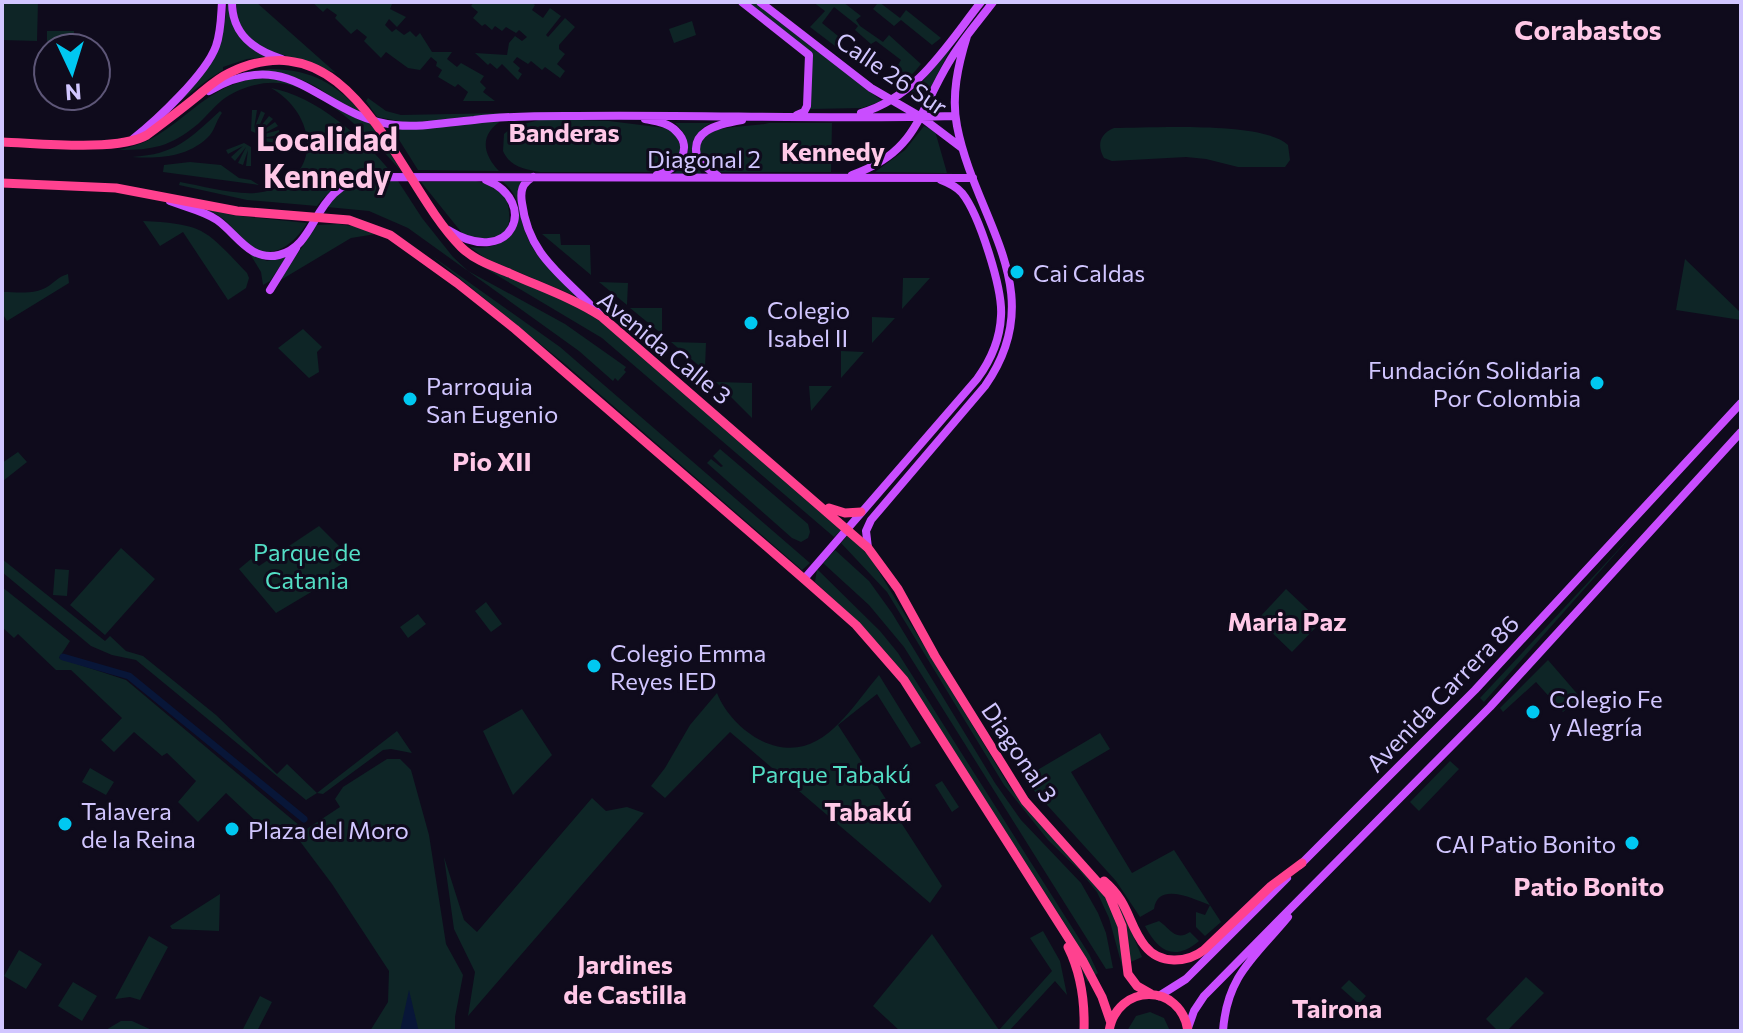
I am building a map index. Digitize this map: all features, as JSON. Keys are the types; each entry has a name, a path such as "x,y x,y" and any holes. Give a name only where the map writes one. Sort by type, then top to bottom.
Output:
{"highway":[{"name":"Avenida Calle 3","path":"129,142 147,135 220,78 238,69 275,61 302,65 343,86 366,108 459,245 477,259 581,304 602,317 847,527"},
{"path":"2,142 129,142"},
{"path":"2,183 94,186 245,212 349,220 370,225 398,239 506,322 856,625 904,680 1069,940 1102,997 1110,1027"},
{"path":"822,505 845,513 861,512"},
{"name":"Diagonal 3","path":"847,527 868,548 898,589 1011,780 1041,820 1101,883 1115,905 1122,926 1128,974 1137,986 1168,999 1181,1011 1188,1029"},
{"path":"1083,863 1122,901 1146,948 1158,956 1176,960 1192,957 1204,950 1271,886 1302,863"},
{"path":"1050,911 1077,967 1084,1031"},
{"path":"1110,1027 1115,1013 1131,999 1155,995"}],"main road":[{"path":"129,142 162,113 209,61 217,43 222,2"},
{"path":"232,2 238,29 249,44 265,53 302,65"},
{"name":"Calle 26 Sur","path":"742,2 809,55 807,106 804,112 795,116"},
{"name":"Calle 26 Sur","path":"760,2 890,101 921,117 963,149"},
{"path":"850,115 890,101 925,73 981,2"},
{"path":"844,178 867,169 897,151 908,139 947,65 993,2"},
{"path":"868,548 866,531 871,520 985,386 1008,343 1013,314 1010,285 963,149 955,116 955,90 967,36"},
{"name":"Diagonal 2","path":"194,99 230,80 267,75 302,83 359,117 410,126 495,118 623,115 955,116"},
{"path":"623,115 668,126 676,130 683,140 683,154 673,169 641,178"},
{"path":"725,178 710,173 699,162 696,151 700,135 725,123 770,115"},
{"name":"Diagonal 2","path":"270,290 325,201 339,187 353,180 387,176 973,178"},
{"path":"445,228 479,244 495,241 510,229 515,212 510,196 497,185 478,177"},
{"path":"534,177 525,183 521,192 527,228 534,245 546,262 602,317"},
{"path":"804,579 977,379 999,335 1002,309 999,286 967,201 953,185 933,178"},
{"path":"152,195 216,219 243,246 264,256 283,254 304,237"},
{"path":"977,379 985,386"},
{"name":"Avenida Carrera 86","path":"1155,995 1186,979 1470,696 1741,403"},
{"name":"Avenida Carrera 86","path":"1188,1029 1194,1011 1204,996 1499,697 1741,432"},
{"path":"1223,1031 1229,996 1242,969 1316,882"}],"green space":[{"path":"2,2 38,2 37,32 32,32 32,41 2,40"},
{"path":"236,2 256,2 336,73 254,45 238,22"},
{"path":"312,2 390,2 390,9 406,17 397,27 389,19 385,25 392,32 396,29 404,35 410,31 416,37 420,33 432,52 452,52 447,59 457,67 461,63 484,76 480,82 486,88 483,92 495,101 463,101 468,92 458,84 455,87 438,77 442,70 431,57 420,70 408,68 386,52 381,58 364,41 367,37 357,29 351,34 335,18 337,15 327,8 323,12"},
{"path":"474,2 531,2 535,5 532,10 543,18 550,8 561,16 546,35 548,37 565,18 575,27 559,45 565,54 557,64 565,71 560,78 545,67 542,70 531,61 528,64 517,57 513,62 522,74 518,80 502,64 497,69 490,63 488,65 475,53 507,55 509,43 515,36 522,41 527,37 519,30 516,33 506,27 502,31 495,26 492,30 485,24 482,26 473,18 478,12 471,6"},
{"path":"747,2 754,2 882,101 862,108 810,109 812,54"},
{"path":"813,2 843,2 861,16 856,20 860,26 883,42 889,35 921,64 905,80 891,82 899,72 895,70 901,60 876,41 871,44 855,30 858,26 834,7 822,23 843,40 835,46 810,27 825,11"},
{"path":"875,2 900,18 906,10 941,38 932,45 901,20 894,26 873,9 877,4"},
{"path":"227,4 240,36 267,57 247,59 223,67 164,113 208,66 215,54"},
{"path":"692,21 696,35 674,43 669,29"},
{"path":"953,44 924,100 911,92 923,81"},
{"path":"270,69 299,72 322,80 364,114 298,78 250,72"},
{"path":"257,78 305,87 347,114 372,124 401,171 365,133 335,109 305,90 282,83 256,85 232,94 198,124 170,142 152,148 119,150 138,145 163,132 225,88"},
{"path":"271,88 288,92 337,120 367,145 391,172 368,174 341,184 317,206 247,200 179,185 180,182 257,193 285,183 298,172 305,158 305,128 286,99"},
{"path":"368,98 386,111 401,115 505,113 410,123 377,117 366,101"},
{"path":"252,110 257,110 254,129 261,111 265,113 257,131 269,116 273,119 259,133 275,122 278,126 261,135 279,130 280,135 261,138 280,139 280,143 260,141 279,147 277,152 259,142 258,134 251,131"},
{"path":"220,111 222,113 210,135 193,148 163,157 132,157 171,149"},
{"path":"504,119 491,130 486,143 489,157 499,171 418,170 391,127"},
{"path":"543,119 609,121 665,128 679,141 680,156 667,167 647,172 540,172 514,164 503,151 504,134 512,127"},
{"path":"675,123 711,123 698,134 694,146 703,176 672,175 683,163 688,150 685,136"},
{"path":"769,123 832,123 831,172 719,172 702,160 699,147 702,139 710,133"},
{"path":"924,126 935,131 947,173 875,172 905,150"},
{"path":"1114,128 1206,128 1255,132 1275,137 1288,145 1290,160 1285,167 1238,167 1186,157 1112,161 1104,158 1100,145 1102,137"},
{"path":"244,143 251,147 251,166 246,166 248,150 243,165 238,163 246,147 235,161 231,157 243,146 228,154 226,150"},
{"path":"190,162 221,165 239,178 259,185 163,172 164,165"},
{"path":"501,180 522,180 520,211 527,237 540,259 578,297 485,258 470,247 499,244 516,227 518,204 512,191"},
{"path":"368,181 398,181 422,218 468,271 565,324 626,367 626,372 618,381 615,378 613,381 579,351 408,228 369,211 327,207 345,190"},
{"path":"476,181 506,196 509,220 504,233 498,236 466,238 421,182"},
{"path":"192,205 231,215 307,223 290,243 266,252 249,246 219,216"},
{"path":"143,221 180,224 203,232 247,273 246,288 228,300 183,232 160,246"},
{"path":"317,225 359,227 376,234 351,238 279,281"},
{"path":"542,234 560,234 561,245 590,245 591,275"},
{"path":"250,254 267,261 287,256 270,281 263,285 261,272"},
{"path":"432,256 560,347 810,563 802,570 565,364"},
{"path":"1685,259 1741,313 1741,320 1676,310"},
{"path":"473,261 576,306 614,330 842,529 834,537 602,338"},
{"path":"68,274 69,283 7,321 2,313 2,292 37,291"},
{"path":"903,278 930,278 902,309"},
{"path":"599,282 628,283 627,305"},
{"path":"630,308 662,308 662,334"},
{"path":"872,317 895,318 872,343"},
{"path":"303,329 322,347 317,352 319,372 309,378 278,348"},
{"path":"671,342 706,343 705,368 703,369"},
{"path":"841,351 864,352 841,378"},
{"path":"716,382 752,383 752,418"},
{"path":"809,386 832,386 811,411"},
{"path":"720,449 808,524 808,538 801,542 792,538 707,463 711,459 723,466 713,456"},
{"path":"18,452 27,462 3,481 2,463"},
{"name":"Parque de Catania","path":"319,526 351,558 334,569 338,576 276,613 239,569 251,559 259,566"},
{"path":"1633,534 1484,702 1480,698"},
{"path":"848,535 870,557 1011,789 1060,846 1119,902 1142,957 1122,966 1109,918 1097,892 1048,840 1004,785 887,592 841,543"},
{"path":"121,548 155,579 105,635 70,605"},
{"path":"835,550 869,581 892,613 995,783 1021,820 1081,883 1106,933 1113,968 1106,969 904,647 869,605 823,563"},
{"path":"2,559 105,641 110,636 126,651 143,656 216,715 277,774 287,764 317,793 306,800 136,660 91,646 2,572"},
{"path":"55,569 69,570 67,596 53,595"},
{"path":"817,569 898,653 1089,954 1098,973 1087,982 1074,938 908,679 876,641 815,582"},
{"path":"2,587 70,641 59,658 126,680 300,826 276,840 226,793 198,822 178,802 196,781 167,753 162,756 134,732 114,752 101,740 122,718 71,670 56,670 18,634 14,638 2,627"},
{"path":"1286,589 1321,622 1292,652 1258,619"},
{"path":"486,602 502,624 491,632 475,611"},
{"path":"418,614 426,624 408,638 400,627"},
{"path":"1548,660 1580,697 1563,712 1536,682 1503,712 1500,708"},
{"name":"Parque Tabakú","path":"879,675 921,743 911,748 877,694 838,725 942,886 930,903 730,732 665,798 651,786 690,725 717,693 729,714 755,737 782,747 799,747 815,742 830,732"},
{"path":"522,709 552,755 513,795 483,731"},
{"path":"397,731 412,753 383,750 323,794 317,793"},
{"path":"1100,733 1110,749 1071,772 1132,873 1174,850 1210,905 1186,896 1169,894 1162,896 1154,909 1140,917 1116,881 1028,784 1029,775"},
{"path":"387,759 400,759 411,770 429,835 446,944 463,975 455,1031 370,1031 388,1002 389,971 332,884 296,836 340,807 335,799 343,787"},
{"path":"1450,761 1459,769 1419,811 1410,802"},
{"path":"90,768 114,782 106,795 82,782"},
{"path":"942,781 959,807 952,812 935,785"},
{"path":"592,798 606,811 627,807 644,813 468,1016 475,972 454,929 444,857 464,920 477,932"},
{"path":"220,894 219,931 172,929 170,926"},
{"path":"1210,905 1221,922 1205,936 1196,927 1196,912 1205,915"},
{"path":"1159,921 1176,935 1190,932 1199,941 1182,951 1168,951 1155,942 1145,926"},
{"path":"1043,931 1060,961 1067,995 1055,981 1009,1031 900,1031 873,1006 932,934 999,1030 1052,971 1030,938"},
{"path":"149,936 168,947 140,1000 130,997 115,999"},
{"path":"19,950 42,964 26,989 4,976"},
{"path":"1526,977 1544,993 1507,1031 1498,1031 1486,1019"},
{"path":"1349,980 1366,996 1359,1004 1341,988"},
{"path":"73,982 97,996 82,1021 58,1006"},
{"path":"260,996 272,1002 257,1031 242,1031"},
{"path":"1150,1012 1164,1018 1170,1031 1127,1031 1136,1016"},
{"path":"121,1021 132,1021 154,1031 104,1031"}],"water":[{"path":"409,990 418,1028 419,1031 400,1031"}],"waterway":[{"path":"63,657 129,676 304,819"}],"place":[{"name":"Cai Caldas","path":"1017,272"},
{"name":"Colegio Isabel II","path":"751,323"},
{"name":"Fundación Solidaria Por Colombia","path":"1597,383"},
{"name":"Parroquia San Eugenio","path":"410,399"},
{"name":"Colegio Emma Reyes IED","path":"594,666"},
{"name":"Colegio Fe y Alegría","path":"1533,712"},
{"name":"Talavera de la Reina","path":"65,824"},
{"name":"Plaza del Moro","path":"232,829"},
{"name":"CAI Patio Bonito","path":"1632,843"}],"district":[{"name":"Corabastos","path":"1588,29"},
{"name":"Banderas","path":"564,131"},
{"name":"Kennedy","path":"833,150"},
{"name":"Localidad Kennedy","path":"327,156"},
{"name":"Pio XII","path":"492,460"},
{"name":"Maria Paz","path":"1287,620"},
{"name":"Tabakú","path":"868,810"},
{"name":"Patio Bonito","path":"1589,885"},
{"name":"Jardines de Castilla","path":"625,978"},
{"name":"Tairona","path":"1337,1007"}]}
